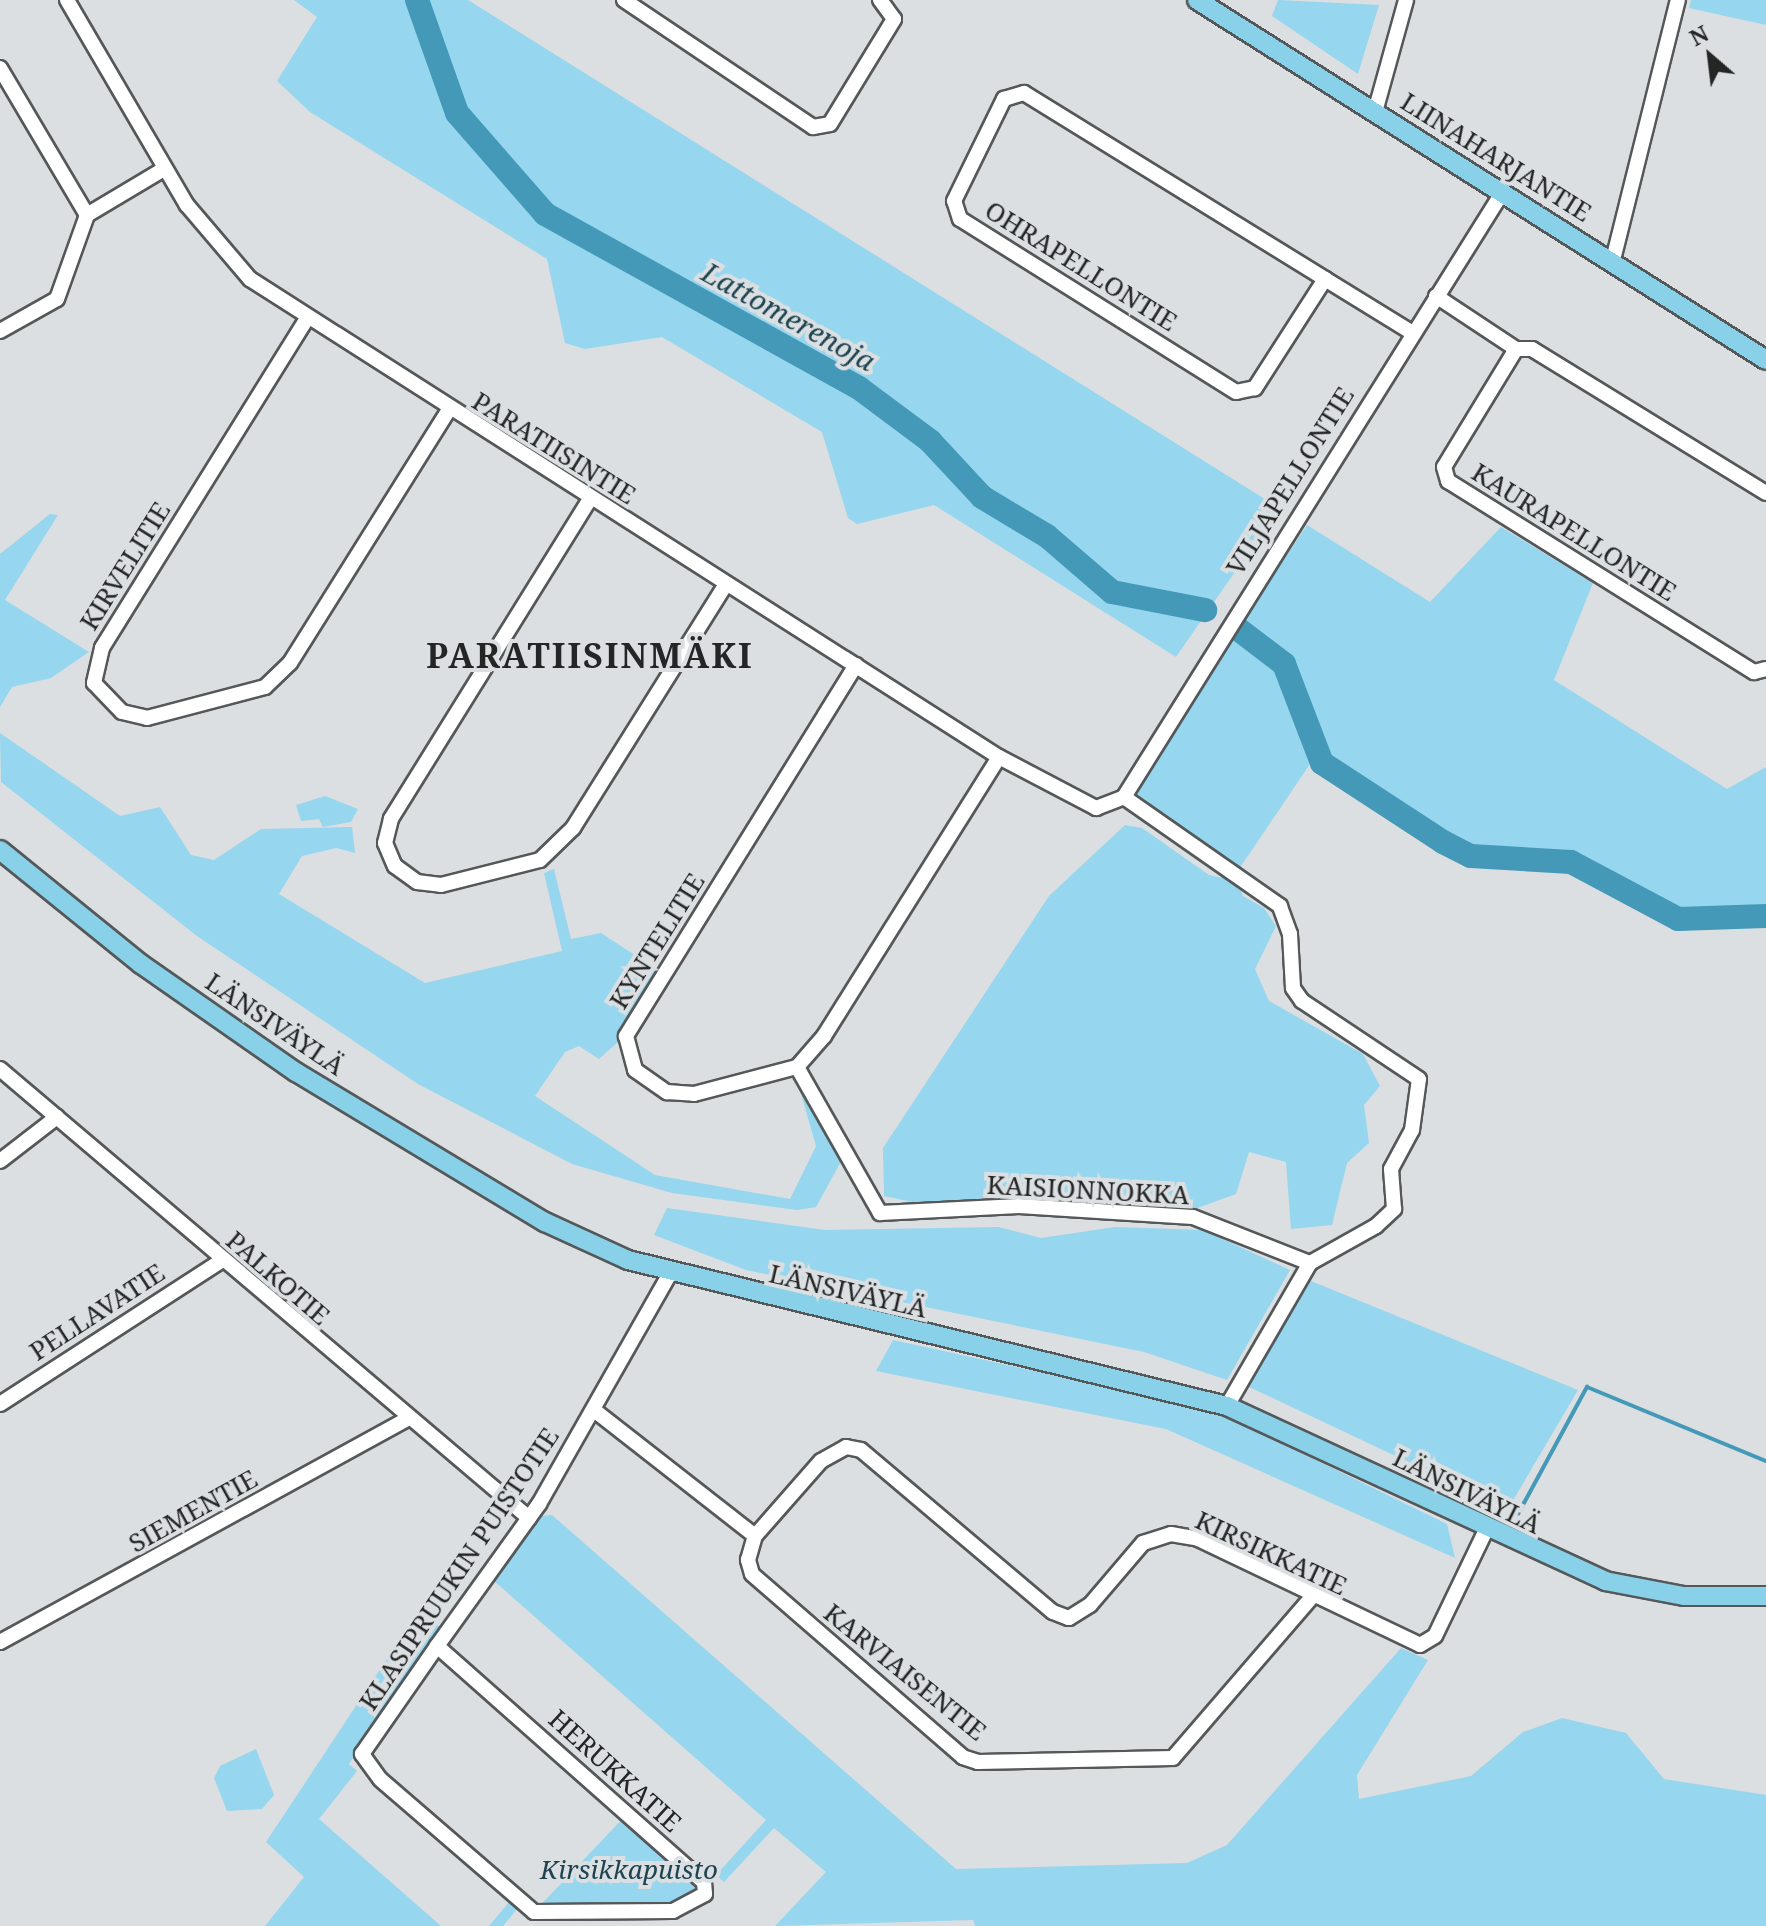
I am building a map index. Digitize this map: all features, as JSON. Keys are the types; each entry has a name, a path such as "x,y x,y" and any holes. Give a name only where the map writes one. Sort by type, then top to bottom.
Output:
{"main road":[{"name":"LIINAHARJANTIE","path":"1197,0 1613,260 1766,360"},
{"name":"LÄNSIVÄYLÄ","path":"0,850 141,964 296,1072 545,1222 669,1275 1227,1406 1487,1528 1625,1586 1684,1596 1766,1596"}],"street":[{"name":"PARATIISINTIE","path":"67,0 164,169 250,279 306,320 448,411 999,757 1084,805 1110,807 1124,797"},
{"path":"624,0 813,127 830,124 894,19 880,0"},
{"path":"1375,112 1406,0"},
{"path":"1613,260 1678,0"},
{"path":"0,68 87,215"},
{"name":"OHRAPELLONTIE","path":"1325,279 1255,388 1236,392 960,219 954,201 1004,99 1024,93 1411,332"},
{"path":"0,331 57,299 87,215 164,169"},
{"name":"VILJAPELLONTIE","path":"1124,797 1411,332 1502,193"},
{"path":"1436,296 1516,349 1532,349 1766,493"},
{"name":"KIRVELITIE","path":"306,320 102,648 94,683 122,712 147,718 265,687 290,663 448,411"},
{"name":"KAURAPELLONTIE","path":"1516,349 1444,467 1448,481 1754,672 1766,669"},
{"path":"590,499 391,819 385,843 395,866 417,882 441,885 540,860 573,828 726,584"},
{"name":"KYNTELITIE","path":"797,1067 694,1094 667,1092 635,1070 626,1036 856,665"},
{"path":"797,1067 824,1036 999,757"},
{"path":"1124,797 1280,906 1290,934 1293,988 1302,1001 1419,1079 1412,1130 1391,1169 1394,1209 1310,1263 1227,1406"},
{"name":"KAISIONNOKKA","path":"797,1067 880,1213 1019,1206 1193,1217 1310,1263"},
{"name":"PALKOTIE","path":"0,1069 407,1419 529,1518"},
{"path":"0,1161 57,1117"},
{"name":"PELLAVATIE","path":"0,1404 221,1261"},
{"name":"KLASIPRUUKIN PUISTOTIE","path":"364,1764 362,1754 529,1518 594,1410 669,1275"},
{"path":"594,1410 755,1536"},
{"name":"SIEMENTIE","path":"0,1642 407,1419"},
{"name":"KIRSIKKATIE","path":"755,1536 821,1461 846,1447 861,1450 1053,1612 1069,1618 1090,1605 1143,1543 1171,1534 1198,1539 1311,1598 1414,1644 1430,1641 1487,1528"},
{"name":"KARVIAISENTIE","path":"755,1536 752,1574 963,1757 978,1762 1173,1758 1311,1598"},
{"name":"HERUKKATIE","path":"364,1764 534,1912 673,1911 705,1894 704,1882 437,1646"}],"green space":[{"path":"294,0 468,0 1279,508 1176,657 934,505 857,524 848,518 822,432 662,337 585,349 565,343 547,259 310,112 277,81 317,17"},
{"path":"1278,0 1379,5 1358,74 1272,16"},
{"path":"1691,0 1766,0 1766,25 1689,8"},
{"path":"50,514 58,515 5,600 89,652 51,678 12,687 0,707 0,554"},
{"path":"1307,525 1430,602 1501,527 1593,583 1554,680 1727,789 1766,767 1766,909 1668,909 1581,859 1481,852 1334,768 1287,660 1241,624"},
{"path":"1232,636 1278,669 1310,764 1239,869 1140,803 1136,789"},
{"path":"0,733 120,816 160,807 191,855 214,860 261,829 352,827 355,853 336,848 302,856 279,894 425,983 562,951 544,873 554,869 571,939 601,933 656,969 619,1041 599,1059 579,1046 565,1052 535,1096 655,1175 790,1199 816,1146 797,1080 843,1158 816,1207 797,1210 672,1193 572,1164 418,1084 197,936 1,782"},
{"path":"325,796 358,809 351,822 323,827 319,819 301,821 296,805"},
{"path":"1125,825 1142,828 1209,875 1237,881 1243,896 1264,908 1276,926 1255,969 1269,1001 1363,1054 1380,1086 1364,1105 1369,1143 1347,1163 1332,1225 1291,1229 1286,1162 1249,1152 1236,1194 1192,1210 1037,1193 922,1204 884,1196 883,1148 1049,896"},
{"path":"667,1208 825,1230 998,1227 1041,1238 1115,1227 1203,1230 1290,1270 1227,1380 1144,1352 746,1270 654,1235"},
{"path":"1311,1281 1578,1390 1508,1509 1247,1386"},
{"path":"893,1340 1213,1410 1447,1524 1455,1558 1166,1429 876,1371"},
{"path":"552,1515 956,1869 1187,1863 1227,1845 1401,1648 1428,1660 1357,1775 1359,1799 1471,1776 1523,1732 1562,1718 1626,1733 1664,1779 1766,1795 1766,1926 975,1926 973,1920 775,1926 826,1872 774,1828 724,1882 716,1875 766,1820 494,1581 540,1516"},
{"path":"418,1612 440,1627 349,1764 357,1771 319,1819 441,1926 265,1926 304,1877 266,1842"},
{"path":"256,1749 274,1795 262,1809 227,1811 214,1778 220,1766"},
{"name":"Kirsikkapuisto","path":"627,1814 704,1882 686,1907 534,1912"},
{"path":"510,1901 518,1908 503,1926 489,1926"}],"waterway":[{"name":"Lattomerenoja","path":"417,0 457,113 545,214 859,388 930,441 982,497 1047,536 1112,592 1205,610"},
{"name":"Lattomerenoja","path":"1238,629 1284,664 1322,763 1443,842 1471,856 1571,862 1678,919 1766,916"},
{"path":"1518,1514 1587,1387 1766,1461"}],"district":[{"name":"PARATIISINMÄKI","path":"590,656"}]}
